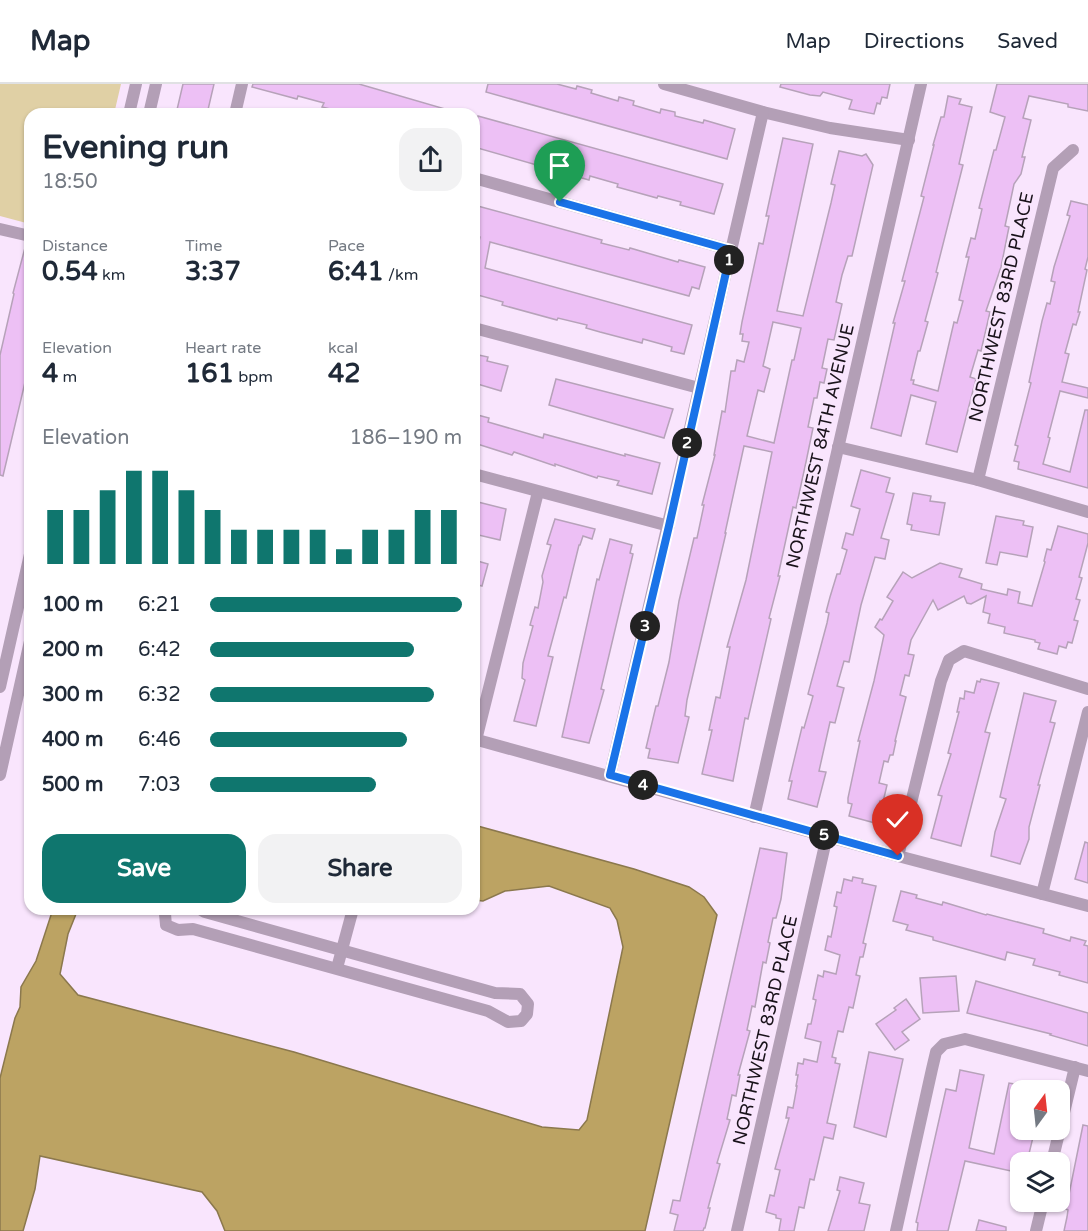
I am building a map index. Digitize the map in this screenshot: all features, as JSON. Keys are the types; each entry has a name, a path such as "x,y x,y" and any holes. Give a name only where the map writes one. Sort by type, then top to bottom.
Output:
{"street":[{"path":"130,108 136,84"},
{"path":"150,108 156,84"},
{"path":"240,108 242,84"},
{"path":"664,84 830,128 909,140"},
{"name":"NORTHWEST 84TH AVENUE","path":"754,817 921,84"},
{"path":"610,775 763,112"},
{"name":"NORTHWEST 83RD PLACE","path":"978,480 1053,168 1073,150"},
{"path":"480,180 731,250"},
{"path":"0,229 24,235"},
{"path":"480,330 699,388"},
{"path":"837,447 978,480 1088,512"},
{"path":"480,476 669,526"},
{"path":"480,719 538,492"},
{"path":"0,687 24,581"},
{"path":"898,856 940,681 949,660 964,651 1088,689"},
{"path":"0,775 24,668"},
{"path":"1042,894 1088,712"},
{"path":"480,740 754,817 1088,906"},
{"name":"NORTHWEST 83RD PLACE","path":"737,1231 827,836"},
{"path":"165,915 166,925 178,930 193,930 337,968 488,1011 508,1022 521,1021 527,1014 528,1004 520,994 495,993 216,915"},
{"path":"337,968 351,915"},
{"path":"896,1231 936,1052 944,1044 964,1039 1088,1071"},
{"path":"1054,1152 1075,1067"},
{"path":"1036,1231 1041,1212"}],"shaded area":[{"path":"0,84 121,84 115,108 24,108 24,222 0,216"},
{"path":"480,827 634,869 689,887 704,897 717,915 645,1231 225,1231 217,1211 202,1192 40,1156 35,1189 23,1231 0,1231 0,1078 15,1018 20,1007 21,987 36,961 51,915 76,915 68,934 60,974 78,995 294,1052 542,1127 579,1130 587,1120 623,947 617,920 610,908 549,886 505,891 480,901"}],"building":[{"path":"183,84 214,84 208,108 177,108"},
{"path":"253,84 359,84 442,108 326,108 322,107 324,103 298,96 297,99 252,87"},
{"path":"488,84 557,84 576,89 577,86 618,101 619,97 634,101 633,105 660,113 661,109 675,112 675,116 703,123 704,120 735,129 727,159 486,92"},
{"path":"781,84 890,84 887,98 882,97 880,104 877,103 874,114 849,109 852,100 823,92 820,96 810,95 780,87"},
{"path":"997,84 1088,84 1088,111 1068,107 1068,104 1029,96 1023,118 1031,120 1022,157 1025,157 1021,174 1014,184 1005,226 1009,227 1001,267 986,311 990,312 981,351 978,350 970,377 976,379 957,452 926,444 936,402 911,395 901,436 871,428 895,323 893,323 905,281 902,281 924,197 921,196 948,96 961,99 959,104 972,107 959,164 963,165 925,321 928,322 911,380 914,380 913,384 938,391 954,322 957,323 963,301 959,300 969,257 966,257 971,238 975,239 982,209 979,208 1005,117 990,112"},
{"path":"480,117 723,184 714,214 680,205 681,202 617,187 618,184 590,176 589,180 480,149"},
{"path":"783,138 813,144 777,311 803,316 835,185 831,184 839,151 862,156 866,154 873,165 852,256 848,256 842,275 836,302 842,304 834,340 828,339 822,368 827,369 824,383 820,382 817,398 814,398 808,427 813,428 806,462 796,508 793,507 778,576 780,576 769,618 771,619 748,719 745,718 733,781 702,774 712,730 709,730 716,697 720,698 730,647 727,647 746,580 772,452 744,446 687,700 685,716 689,717 678,763 648,758 650,749 646,748 669,662 679,601 694,538 697,538 722,411 725,412 731,371 735,371 737,360 744,362 749,342 742,341 743,334 740,334 759,243 763,244 769,216 766,216","holes":["773,322 801,328 774,443 747,436 758,390 764,392 770,369 763,366"]},
{"path":"1071,201 1088,205 1088,257 1078,312 1080,312 1076,325 1073,324 1065,353 1069,354 1062,382 1088,388 1088,398 1060,391 1043,464 1070,472 1085,410 1088,410 1088,488 1018,469 1019,462 1014,461 1018,446 1015,445 1031,383 1029,382 1042,321 1047,303 1050,304 1055,282 1051,281 1070,216 1067,215"},
{"path":"480,207 602,240 601,243 705,267 699,289 692,287 689,296 490,242 485,268 692,325 684,354 671,351 672,347 643,339 642,343 600,332 586,328 587,325 558,318 557,320 502,305 503,302 480,296"},
{"path":"24,252 24,387 3,476 0,475 0,355"},
{"path":"480,355 488,357 487,361 508,366 501,391 480,385"},
{"path":"556,379 673,409 664,438 549,405"},
{"path":"480,416 489,418 488,422 543,438 544,434 660,463 652,494 617,485 619,481 598,476 597,478 514,452 512,455 480,445"},
{"path":"861,470 890,478 886,492 894,494 881,538 889,540 885,559 875,557 861,605 849,662 844,661 837,686 844,688 835,723 830,722 819,771 826,772 817,807 788,799 792,781 789,781 802,727 804,728 813,696 808,694 827,623 829,613 826,612 847,550 842,548 846,533 853,535 860,509 851,506"},
{"path":"913,493 931,496 930,501 945,503 939,535 911,530 912,525 907,524"},
{"path":"480,502 506,509 500,540 480,535"},
{"path":"996,516 1024,521 1023,525 1033,527 1027,557 1000,552 997,565 986,563"},
{"path":"555,519 595,529 592,539 583,536 579,545 548,656 553,657 536,726 514,721 525,680 522,678 523,663 533,626 530,625 535,607 538,608 542,576 551,545 547,544"},
{"path":"1058,526 1088,534 1088,543 1079,577 1082,578 1076,599 1080,600 1074,620 1078,621 1072,643 1068,642 1066,648 1059,646 1057,654 1038,649 1040,643 1035,640 1004,633 1005,627 988,623 990,614 983,612 986,596 971,604 967,603 964,596 938,610 933,600 911,640 908,654 914,655 909,676 905,675 900,695 906,697 893,755 890,755 888,762 884,761 879,783 887,785 883,802 880,801 875,823 849,816 852,804 848,803 848,798 860,741 858,741 884,635 875,627 893,601 887,597 903,572 912,578 940,563 962,569 959,577 982,584 981,589 1007,595 1008,589 1020,592 1018,603 1032,606 1047,549 1051,550"},
{"path":"610,539 632,545 630,553 633,554 601,689 604,690 589,743 562,737 597,579 599,580"},
{"path":"480,562 488,564 482,586 480,586"},
{"path":"981,679 999,683 985,732 990,733 961,846 931,838 942,796 938,795 951,754 948,753 959,712 957,712 960,698 964,699 965,691 974,693 977,681 980,682"},
{"path":"1024,693 1056,701 1050,722 1055,723 1038,785 1040,785 1029,827 1029,839 1020,864 991,856 995,832 1006,799 1000,797"},
{"path":"1085,842 1088,843 1088,883 1075,879"},
{"path":"760,848 787,853 781,899 776,918 773,918 766,963 763,962 755,1007 752,1006 747,1030 750,1031 738,1075 740,1075 736,1096 732,1095 727,1119 730,1120 717,1163 720,1164 705,1228 703,1231 674,1231 678,1215 670,1213 673,1200 680,1201"},
{"path":"853,877 863,879 862,883 876,886 863,943 866,944 856,975 860,976 853,1008 849,1007 843,1032 838,1031 832,1057 836,1058 835,1063 840,1064 827,1123 836,1125 833,1139 824,1137 814,1180 810,1179 804,1208 799,1207 794,1231 779,1231 781,1219 766,1212 770,1195 774,1196 780,1170 775,1169 789,1118 786,1118 788,1107 793,1108 798,1063 803,1064 804,1059 817,1062 821,1042 805,1038 808,1024 811,1024 816,1000 813,999 818,975 823,977 824,971 836,974 840,955 825,950 828,936 831,937 837,907 834,906 837,892 841,893 844,879 852,881"},
{"path":"901,891 942,905 943,902 1044,929 1043,933 1070,941 1071,937 1086,941 1084,945 1088,946 1088,983 1033,965 1035,959 1007,952 1005,960 906,930 908,925 893,921"},
{"path":"956,976 959,1011 923,1013 920,978"},
{"path":"976,981 1088,1013 1088,1046 1051,1034 967,1013"},
{"path":"906,999 920,1019 902,1032 909,1040 895,1050 876,1024 896,1010 894,1008"},
{"path":"869,1052 903,1059 886,1137 854,1127"},
{"path":"960,1070 984,1075 969,1148 994,1154 1010,1083 1010,1140 1032,1140 1029,1152 1010,1152 1010,1171 965,1161 948,1231 917,1231 918,1223 916,1222 946,1089 956,1091"},
{"path":"1083,1125 1088,1126 1088,1231 1064,1231 1068,1212 1070,1212 1070,1189"},
{"path":"840,1177 864,1183 859,1203 870,1205 864,1231 828,1231 840,1191 837,1190"},
{"path":"979,1220 1006,1227 1006,1231 976,1231"}],"route":[{"path":"560,202 731,250 610,775 898,856"}]}
